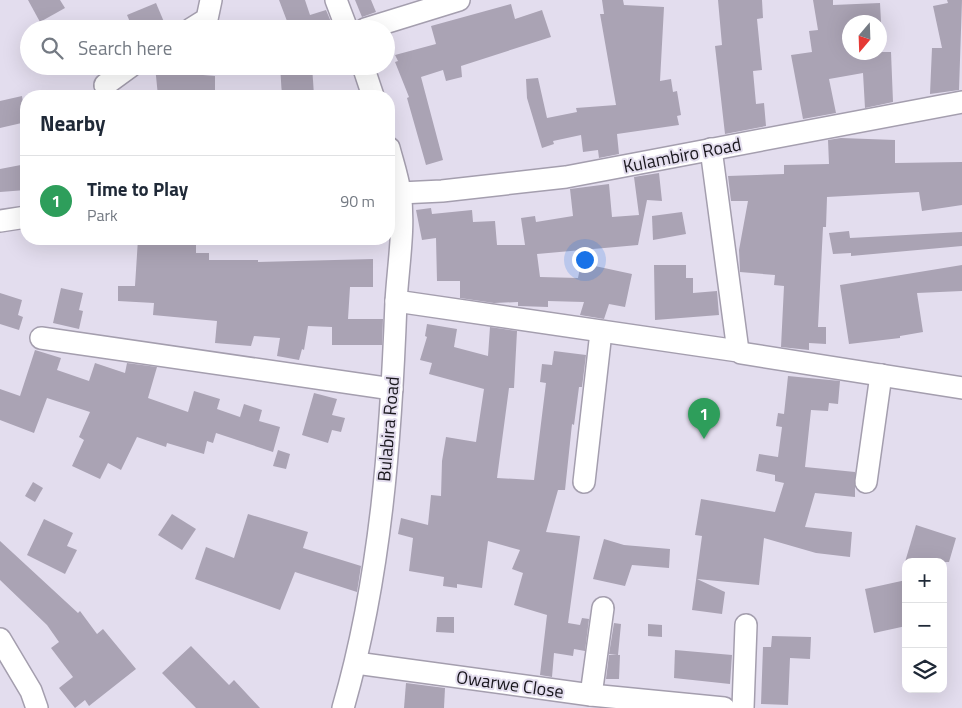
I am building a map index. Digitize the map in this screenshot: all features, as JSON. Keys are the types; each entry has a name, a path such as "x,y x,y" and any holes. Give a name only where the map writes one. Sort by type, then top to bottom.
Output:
{"street":[{"path":"204,20 211,0"},
{"path":"336,0 344,20"},
{"path":"394,20 459,0"},
{"path":"105,85 118,75"},
{"path":"366,75 371,90"},
{"name":"Kulambiro Road","path":"400,193 442,191 566,177 962,102"},
{"path":"711,149 738,351"},
{"name":"Bulabira Road","path":"343,708 356,663 374,565 392,389 400,248 400,193 395,179"},
{"path":"0,221 20,218"},
{"path":"396,301 738,351 741,354 962,388"},
{"path":"584,482 601,332"},
{"path":"41,338 392,389"},
{"path":"866,482 880,375"},
{"path":"590,695 603,608"},
{"path":"743,708 746,625"},
{"path":"0,639 31,691 37,708"},
{"name":"Owarwe Close","path":"356,663 590,695 641,705 724,708"}],"building":[{"path":"28,0 60,0 65,8 44,20 39,20"},
{"path":"279,0 305,0 310,15 326,10 330,20 287,20"},
{"path":"355,0 371,0 376,12 362,17"},
{"path":"602,0 623,0 624,5 664,7 660,81 671,79 673,92 677,91 681,115 677,116 679,125 617,134 619,154 599,158 598,150 583,152 581,135 553,141 554,144 542,148 527,98 526,79 538,78 547,118 577,112 576,108 616,105 600,14 604,14"},
{"path":"718,0 762,0 763,18 757,19 762,70 753,71 756,104 764,103 766,126 725,134 715,46 722,45"},
{"path":"813,0 833,0 833,5 880,3 881,15 842,15 842,60 887,60 887,52 891,52 893,102 865,108 863,73 829,79 836,113 803,119 791,55 812,52 809,31 818,30"},
{"path":"947,0 962,0 959,90 930,94 932,48 942,48 933,6 948,3"},
{"path":"156,3 163,20 129,20 127,15"},
{"path":"511,4 515,19 542,10 551,37 461,66 462,77 446,81 443,70 421,77 443,160 426,165 407,98 409,97 395,62 398,61 395,55 436,44 431,26"},
{"path":"156,75 215,76 215,90 157,90"},
{"path":"281,75 313,75 314,90 282,90"},
{"path":"20,96 20,123 0,128 0,101"},
{"path":"841,138 895,140 895,163 962,162 962,205 922,211 919,192 827,197 826,227 823,227 818,327 826,327 826,344 809,343 809,350 781,347 784,286 774,285 775,275 740,272 739,250 748,201 731,201 728,176 784,174 784,165 829,164 828,140"},
{"path":"20,165 20,190 0,192 0,169"},
{"path":"659,173 662,201 647,200 638,245 537,254 540,277 578,278 581,263 632,274 625,307 609,304 604,319 580,315 584,302 548,301 548,307 518,306 518,302 494,303 460,298 460,281 437,281 436,238 422,240 416,210 431,208 432,214 472,210 473,222 495,221 497,245 525,245 521,218 535,216 536,222 573,216 570,189 609,184 612,217 639,215 634,177"},
{"path":"682,212 686,234 653,240 652,216"},
{"path":"849,231 850,238 962,232 962,246 851,256 851,253 833,254 829,233"},
{"path":"138,245 196,245 196,253 209,253 209,260 258,260 258,262 373,259 373,287 350,287 348,319 383,319 382,345 332,345 332,327 308,326 304,350 302,349 299,360 277,356 280,338 254,336 251,346 215,343 217,321 153,315 154,303 118,301 118,286 135,286"},
{"path":"654,265 686,265 686,278 693,278 693,293 717,291 719,315 655,320"},
{"path":"962,265 962,291 917,293 923,332 900,336 900,338 849,344 840,285"},
{"path":"61,288 83,293 79,310 83,311 79,329 53,323"},
{"path":"0,293 22,300 18,315 23,317 19,330 0,324"},
{"path":"427,324 457,329 454,347 488,356 490,327 517,331 514,388 509,388 497,478 534,480 546,383 540,382 542,364 552,365 554,351 586,355 582,387 579,387 574,425 572,424 565,490 558,490 546,532 580,536 568,623 580,625 582,618 589,619 585,651 574,649 573,656 554,653 552,677 540,675 547,615 514,605 523,573 512,569 520,550 488,541 482,588 457,584 457,588 443,586 444,577 409,571 413,538 398,534 401,518 428,525 431,495 441,496 442,461 446,437 476,442 484,389 429,374 432,363 420,360 427,337 425,336"},
{"path":"35,350 61,358 57,370 89,381 95,363 125,373 127,363 157,367 148,398 188,412 194,391 220,399 217,409 240,417 244,404 262,410 259,421 280,427 273,452 216,433 213,443 207,441 204,454 167,443 166,447 137,437 121,470 108,463 100,479 72,466 84,440 79,437 90,412 47,398 34,433 0,420 0,389 20,396"},
{"path":"788,376 840,381 838,404 829,403 828,411 811,410 805,467 855,472 855,497 815,493 805,527 852,532 850,557 816,553 764,538 759,585 697,579 725,592 722,614 692,610 702,536 695,535 701,499 775,512 784,483 775,481 775,475 756,471 759,454 778,457 782,427 776,426 778,413 784,414"},
{"path":"314,393 337,399 332,415 345,418 341,432 332,430 328,443 302,435"},
{"path":"278,450 290,454 286,469 273,466"},
{"path":"33,482 43,488 35,502 25,496"},
{"path":"172,514 196,529 182,550 158,535"},
{"path":"248,514 308,532 303,548 361,566 357,592 295,572 280,610 195,579 206,547 234,558"},
{"path":"44,519 73,533 67,546 77,550 65,574 27,555"},
{"path":"916,525 956,538 949,562 947,562 947,558 906,558"},
{"path":"604,539 624,545 670,549 669,568 632,565 625,586 593,579"},
{"path":"0,541 78,613 80,611 97,634 103,629 136,669 89,706 85,700 75,708 59,688 73,677 51,648 59,642 47,625 0,580"},
{"path":"902,581 902,627 874,633 865,589"},
{"path":"437,617 454,617 454,633 436,632"},
{"path":"614,623 621,624 618,655 620,655 619,679 606,679 609,655 617,655 609,654"},
{"path":"648,624 662,625 662,637 648,636"},
{"path":"772,636 811,637 810,659 790,658 788,705 761,704 763,647 771,647"},
{"path":"191,646 229,685 234,680 260,708 196,708 162,673"},
{"path":"675,650 732,655 730,684 674,678"},
{"path":"406,683 445,688 444,708 404,708"}],"place":[{"name":"Time to Play","path":"704,439"}]}
